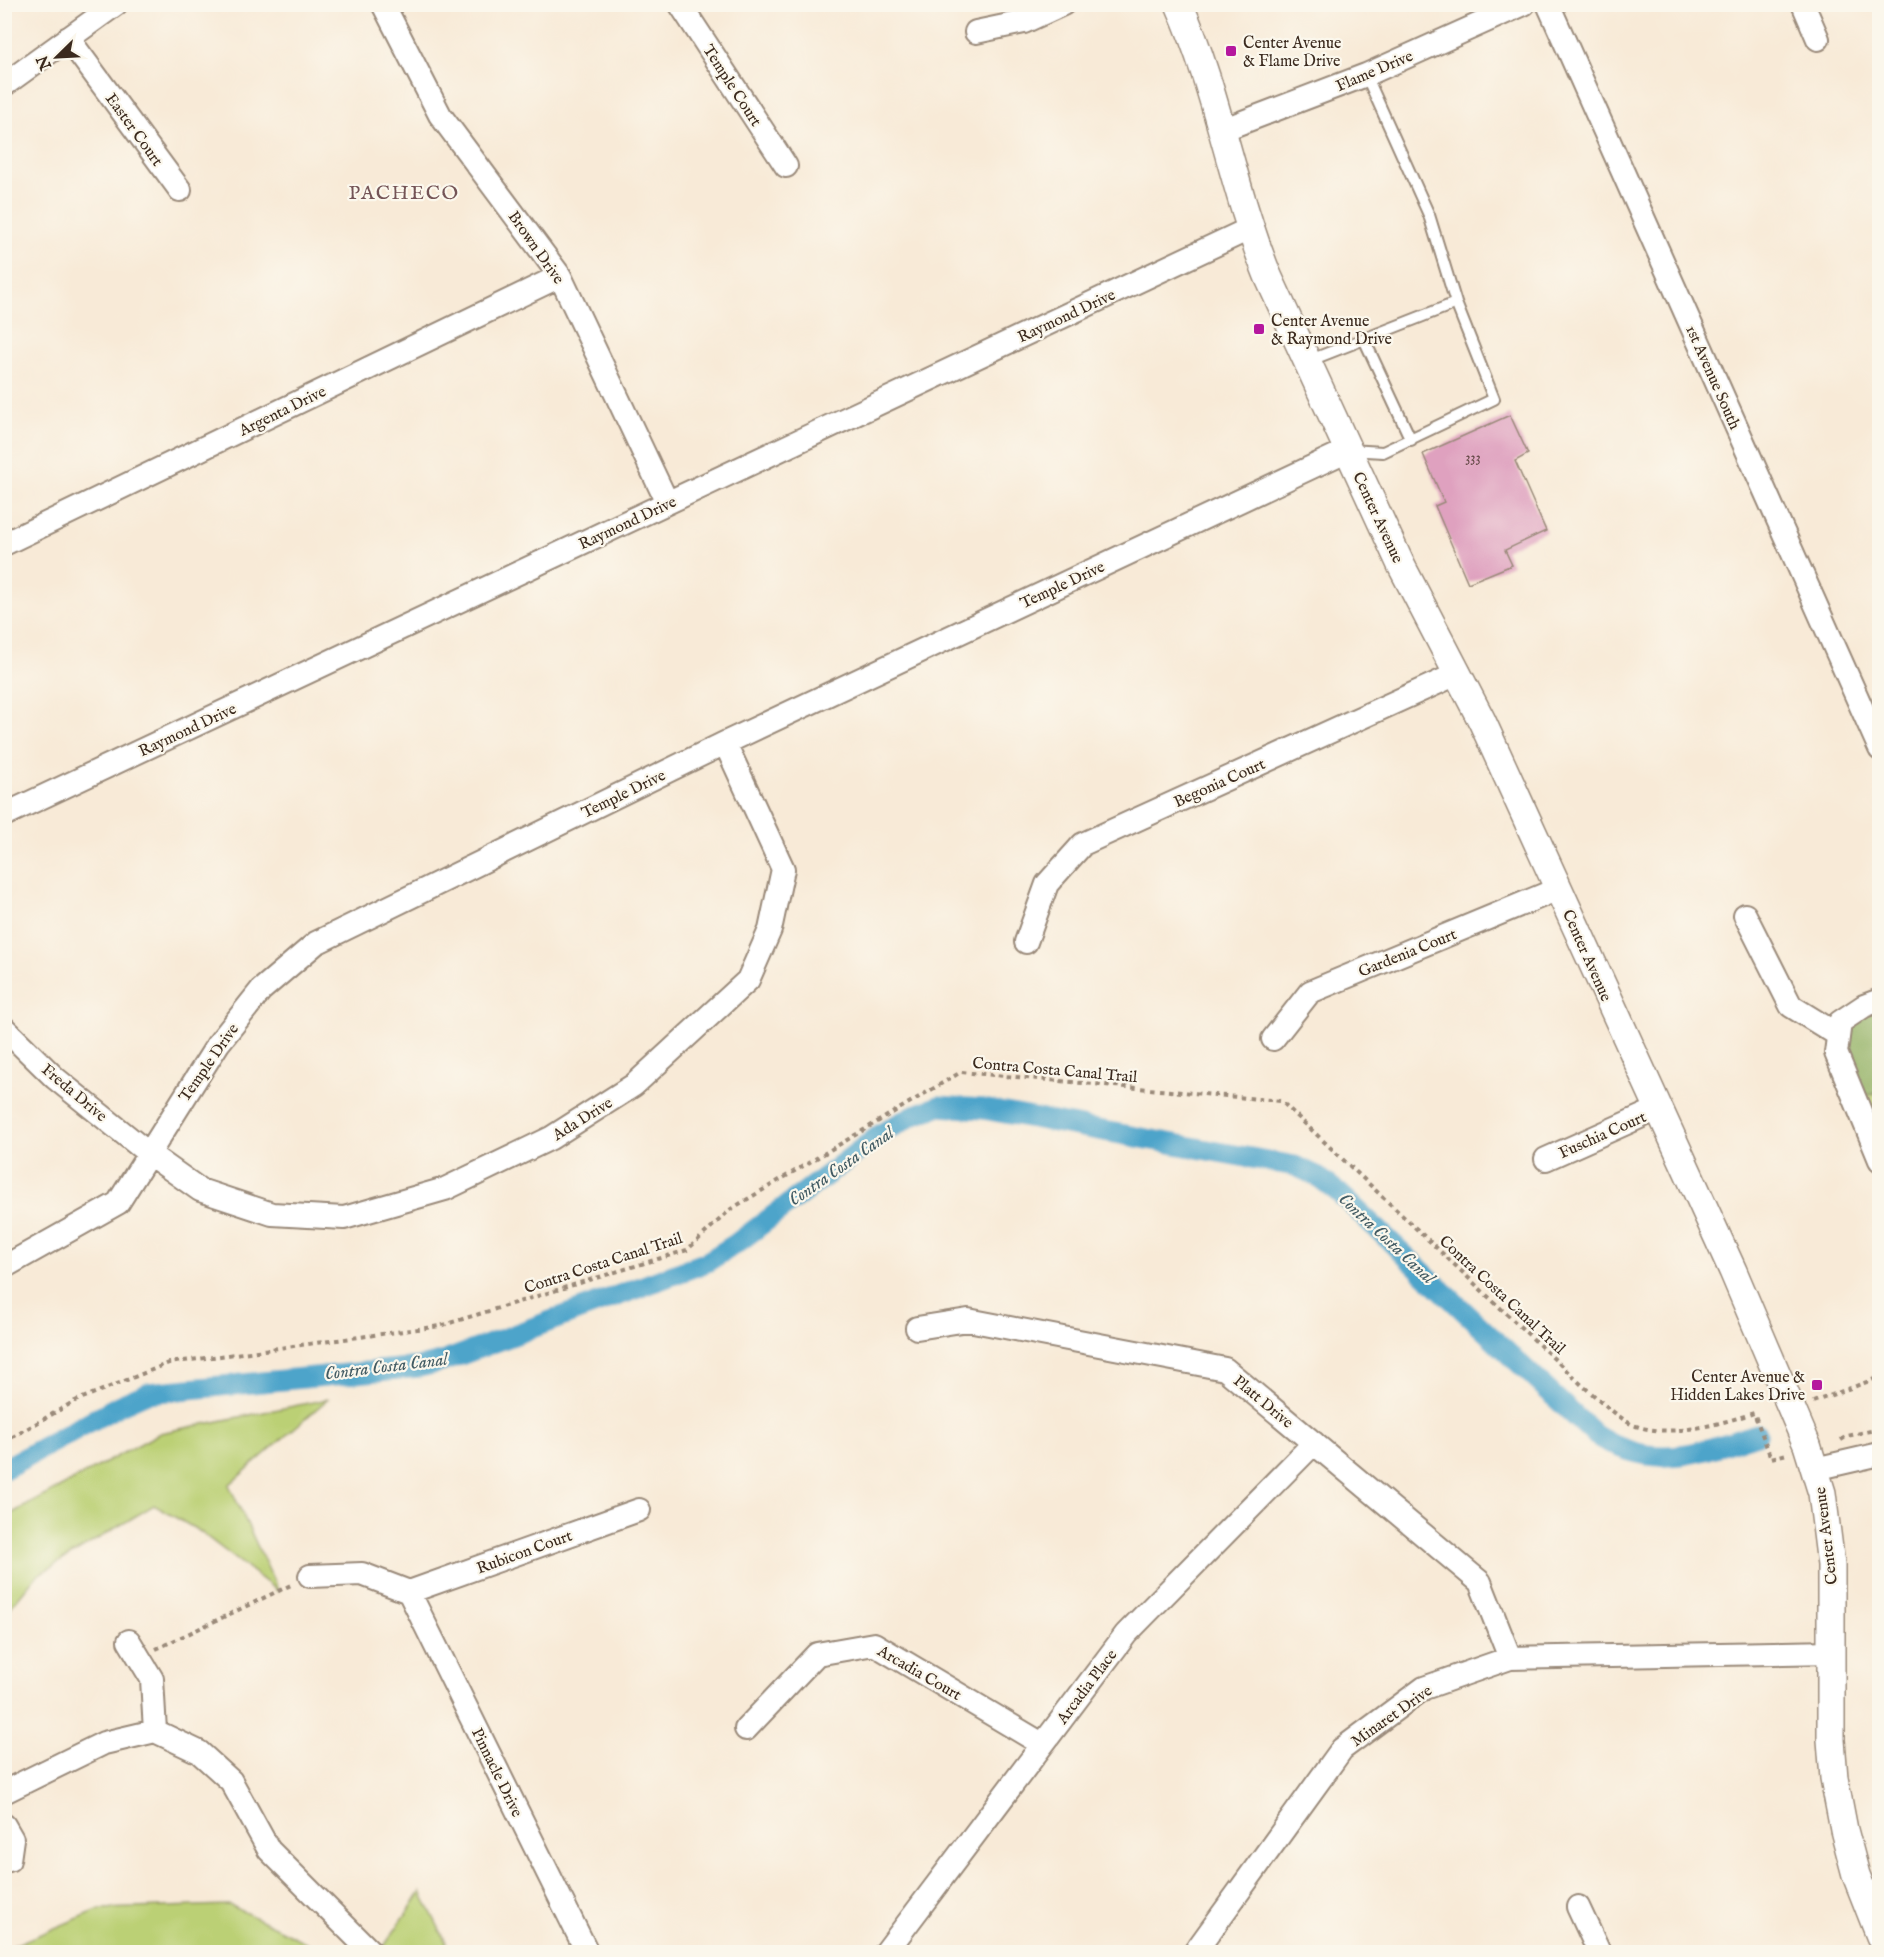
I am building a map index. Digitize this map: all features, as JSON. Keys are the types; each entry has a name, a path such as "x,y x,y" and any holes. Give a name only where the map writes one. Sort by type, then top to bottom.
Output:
{"street":[{"path":"4,85 116,4"},
{"name":"Brown Drive","path":"383,4 440,115 560,276 667,502"},
{"name":"Temple Court","path":"680,4 786,166"},
{"path":"976,32 1024,22 1063,4"},
{"name":"Center Avenue","path":"1179,4 1201,62 1249,229 1401,565 1459,673 1794,1409 1822,1493 1831,1565 1831,1740 1834,1778 1856,1875 1880,1936"},
{"name":"Flame Drive","path":"1222,130 1366,75 1484,12 1524,4"},
{"name":"1st Avenue South","path":"1548,4 1880,749"},
{"path":"1803,4 1818,39"},
{"name":"Easter Court","path":"68,39 180,190"},
{"name":"Raymond Drive","path":"4,815 1249,229"},
{"name":"Argenta Drive","path":"4,544 560,276"},
{"name":"Temple Drive","path":"4,1267 118,1203 218,1044 261,990 316,943 725,743 1348,450"},
{"name":"Begonia Court","path":"1026,942 1047,884 1083,844 1459,673"},
{"name":"Ada Drive","path":"148,1153 200,1190 272,1214 344,1218 445,1189 551,1138 634,1085 748,980 770,930 783,869 725,743"},
{"name":"Gardenia Court","path":"1273,1039 1310,992 1558,889"},
{"path":"1744,915 1791,1006 1838,1035"},
{"path":"1880,1000 1864,1006 1840,1022 1836,1053 1880,1160"},
{"name":"Freda Drive","path":"4,1028 55,1078 148,1153"},
{"name":"Fuschia Court","path":"1546,1159 1658,1109"},
{"name":"Platt Drive","path":"917,1328 968,1320 1225,1369 1480,1582 1510,1659"},
{"name":"Arcadia Place","path":"886,1953 1126,1634 1314,1443"},
{"path":"1812,1459 1880,1454"},
{"name":"Rubicon Court","path":"409,1592 639,1510"},
{"path":"310,1576 362,1574 409,1592"},
{"name":"Pinnacle Drive","path":"409,1592 586,1953"},
{"name":"Arcadia Court","path":"746,1729 817,1654 874,1644 1042,1744"},
{"path":"134,1649 152,1680 155,1731"},
{"name":"Minaret Drive","path":"1195,1953 1342,1749 1424,1688 1510,1659 1832,1652"},
{"path":"4,1792 104,1743 155,1731 199,1752 231,1781 268,1850 371,1953"},
{"path":"4,1825 12,1839 9,1860 4,1861"},
{"path":"1578,1907 1599,1953"}],"lane":[{"path":"1348,450 1383,452 1494,399 1456,303 1430,215 1366,75"},
{"path":"1307,361 1456,303"},
{"path":"1364,339 1411,440"}],"path":[{"name":"Contra Costa Canal Trail","path":"4,1442 75,1401 169,1363 440,1326 687,1250 731,1209 961,1072 1281,1101 1584,1387 1635,1426 1672,1430 1703,1427 1754,1413 1771,1458 1812,1459 1880,1429"},
{"path":"1794,1409 1880,1377"},
{"path":"134,1649 310,1576"}],"green space":[{"path":"1879,1000 1879,1092 1853,1099 1840,1022"},
{"path":"1879,1092 1879,1160 1853,1099"},
{"path":"328,1399 229,1485 279,1592 199,1531 154,1505 36,1576 5,1614 5,1517 160,1433"},
{"path":"421,1892 451,1952 380,1952"},
{"path":"230,1905 315,1947 347,1952 11,1952 14,1945 100,1909"}],"building":[{"path":"1510,415 1528,454 1515,461 1546,531 1505,550 1512,565 1468,583 1435,506 1444,502 1423,454"}],"waterway":[{"name":"Contra Costa Canal","path":"4,1469 120,1405 147,1393 419,1367 442,1362 707,1262 737,1243 884,1132 912,1116 939,1106 983,1109 1295,1166 1317,1176 1338,1192 1595,1435 1637,1453 1676,1456 1757,1434"}],"place":[{"name":"Center Avenue & Flame Drive","path":"1231,51"},
{"name":"Center Avenue & Raymond Drive","path":"1259,329"},
{"name":"Center Avenue & Hidden Lakes Drive","path":"1817,1385"}],"district":[{"name":"PACHECO","path":"404,192"}]}
